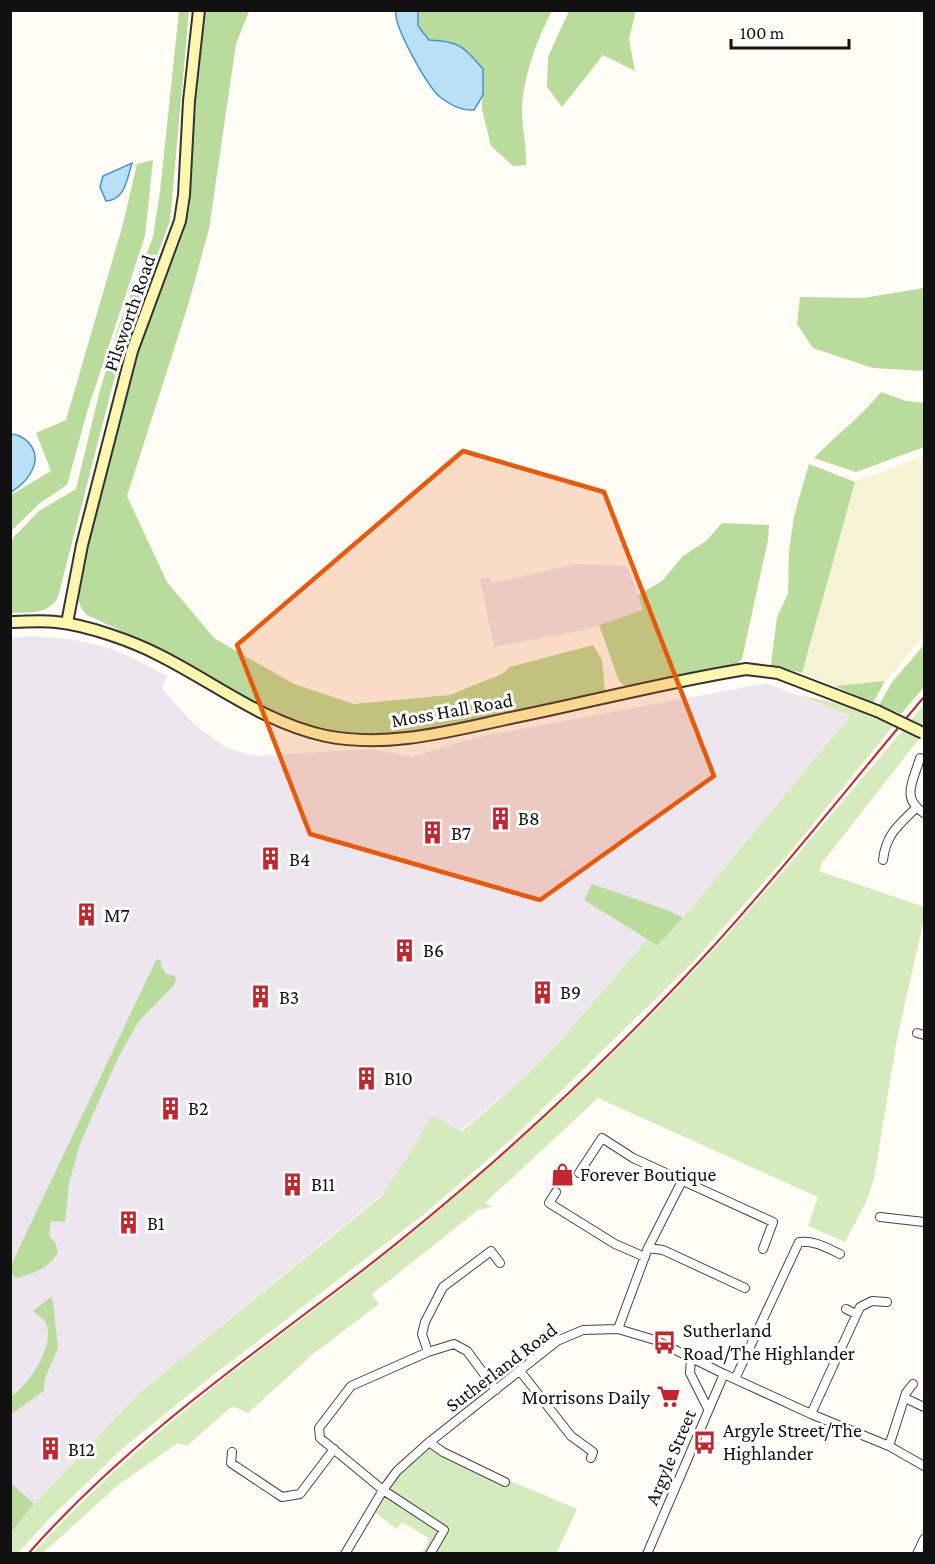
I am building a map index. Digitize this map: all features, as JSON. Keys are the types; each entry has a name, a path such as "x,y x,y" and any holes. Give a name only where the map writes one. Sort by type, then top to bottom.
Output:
{"street":[{"name":"Pilsworth Road","path":"67,623 82,545 132,351 180,222 199,10"},
{"name":"Moss Hall Road","path":"10,622 46,621 91,629 155,652 249,707 276,720 300,729 354,740 412,739 746,669 778,673 878,711 924,733"},
{"path":"920,758 910,792 916,808 924,813"},
{"path":"883,860 885,843 916,808"},
{"path":"579,1173 602,1138 633,1158 773,1222 763,1249"},
{"path":"618,1329 648,1248 682,1181"},
{"path":"556,1192 549,1203 615,1244 645,1257"},
{"path":"880,1217 924,1222"},
{"path":"735,1379 799,1242 817,1243 840,1254"},
{"path":"648,1248 663,1250 746,1288"},
{"path":"428,1352 422,1334 425,1322 443,1287 491,1251 500,1263"},
{"path":"811,1414 860,1307 872,1301 887,1302"},
{"path":"846,1309 856,1314"},
{"name":"Sutherland Road","path":"345,1554 383,1490 397,1472 429,1442 557,1341 583,1330 618,1329 655,1340 811,1414 889,1446 924,1466"},
{"path":"430,1554 444,1530 383,1490 320,1438 319,1428 351,1386 428,1352 454,1344 466,1351 496,1390"},
{"path":"691,1359 690,1373 708,1409"},
{"path":"520,1371 571,1436 593,1452 591,1458"},
{"name":"Argyle Street","path":"647,1554 724,1374"},
{"path":"889,1446 904,1398 914,1384"},
{"path":"904,1398 924,1407"},
{"path":"429,1442 442,1452 505,1482"},
{"path":"232,1452 231,1463 282,1497 300,1494 333,1449"},
{"path":"917,1554 924,1539"}],"highlighted area":[{"path":"463,451 604,492 714,776 540,900 310,834 237,645"}],"shaded area":[{"path":"924,456 924,636 885,681 835,686 802,673 855,482"},
{"path":"576,564 627,566 644,610 584,630 494,647 480,579 489,577 492,583"},
{"path":"31,636 69,639 106,647 167,676 162,689 194,724 226,748 255,756 372,749 412,757 478,737 766,683 850,716 678,924 648,938 554,1048 515,1086 139,1393 40,1498 11,1533 11,638"}],"green space":[{"path":"179,11 189,11 170,221 122,349 58,597 44,610 11,613 11,540 39,511 76,489 99,394 119,325 153,237 160,192"},
{"path":"204,11 249,11 236,44 209,229 189,302 127,496 167,582 214,638 294,684 354,704 450,695 502,674 510,667 593,645 602,660 605,692 400,735 327,731 281,718 170,655 87,615 81,607 78,599 79,580 137,354 183,234 189,203"},
{"path":"418,11 552,11 532,56 526,80 522,112 526,165 513,166 491,146 482,109 483,69 466,50 455,44 429,40 418,26"},
{"path":"569,11 636,11 629,39 635,71 603,55 562,107 547,87 548,57"},
{"path":"153,160 145,236 87,412 67,485 40,503 11,531 11,495 51,471 36,433 66,420 123,224 137,164"},
{"path":"924,288 924,371 873,368 813,348 797,324 800,297 863,298"},
{"path":"881,392 906,401 924,403 924,447 856,472 814,458 865,410"},
{"path":"809,464 855,482 802,673 771,665 777,617 788,594 789,552 794,516"},
{"path":"722,523 769,525 768,540 742,659 734,666 625,686 619,681 599,625 643,610 638,595 662,581 683,556 706,541"},
{"path":"924,645 924,687 901,714 879,705 892,682"},
{"path":"885,681 873,703 835,686"},
{"path":"798,695 861,708 894,725 785,858 694,961 513,1138 423,1215 212,1376 123,1448 47,1521 18,1553 11,1554 11,1533 40,1498 139,1393 383,1195 433,1115 461,1132 515,1086 554,1048 648,938 678,924 850,716"},
{"path":"924,704 924,726 911,720"},
{"path":"904,729 918,737 918,740 822,863 819,871 924,907 924,919 897,1039 874,1179 866,1202 845,1242 808,1226 818,1197 598,1098 485,1203 492,1207 478,1210 372,1294 379,1304 313,1354 248,1413 232,1406 187,1446 178,1443 118,1485 43,1553 32,1554 85,1500 158,1433 429,1219 584,1081 644,1023 733,929"},
{"path":"592,884 670,911 683,918 657,945 584,900"},
{"path":"157,958 162,963 161,966 166,974 175,976 176,980 174,985 139,1021 118,1058 80,1144 69,1183 65,1222 51,1221 49,1236 56,1244 58,1253 44,1267 15,1278 11,1272 11,1265"},
{"path":"51,1297 58,1348 45,1378 44,1391 13,1413 11,1412 11,1396 26,1383 33,1373 40,1362 48,1339 48,1329 44,1320 33,1311"},
{"path":"434,1443 508,1480 577,1509 556,1554 422,1553 430,1539 402,1522 397,1529 373,1511 399,1475"},
{"path":"11,1483 34,1504 10,1533"}],"water":[{"path":"396,11 418,11 418,26 429,40 455,44 471,55 483,69 483,95 474,110 456,107 435,91 405,42"},
{"path":"132,163 127,182 121,193 112,200 106,201 100,187 103,176"},
{"path":"10,434 20,436 27,441 35,455 35,462 29,476 11,492"}],"railway":[{"path":"28,1554 64,1515 140,1444 180,1410 420,1225 576,1086 658,1006 738,919 924,697"}],"place":[{"name":"B8","path":"500,818"},
{"name":"B7","path":"433,833"},
{"name":"B4","path":"271,859"},
{"name":"M7","path":"86,915"},
{"name":"B6","path":"405,950"},
{"name":"B9","path":"542,992"},
{"name":"B3","path":"261,997"},
{"name":"B10","path":"366,1078"},
{"name":"B2","path":"170,1108"},
{"name":"Forever Boutique","path":"562,1174"},
{"name":"B11","path":"293,1184"},
{"name":"B1","path":"129,1223"},
{"name":"Sutherland Road/The Highlander","path":"665,1342"},
{"name":"Morrisons Daily","path":"668,1397"},
{"name":"Argyle Street/The Highlander","path":"705,1442"},
{"name":"B12","path":"50,1449"}]}
